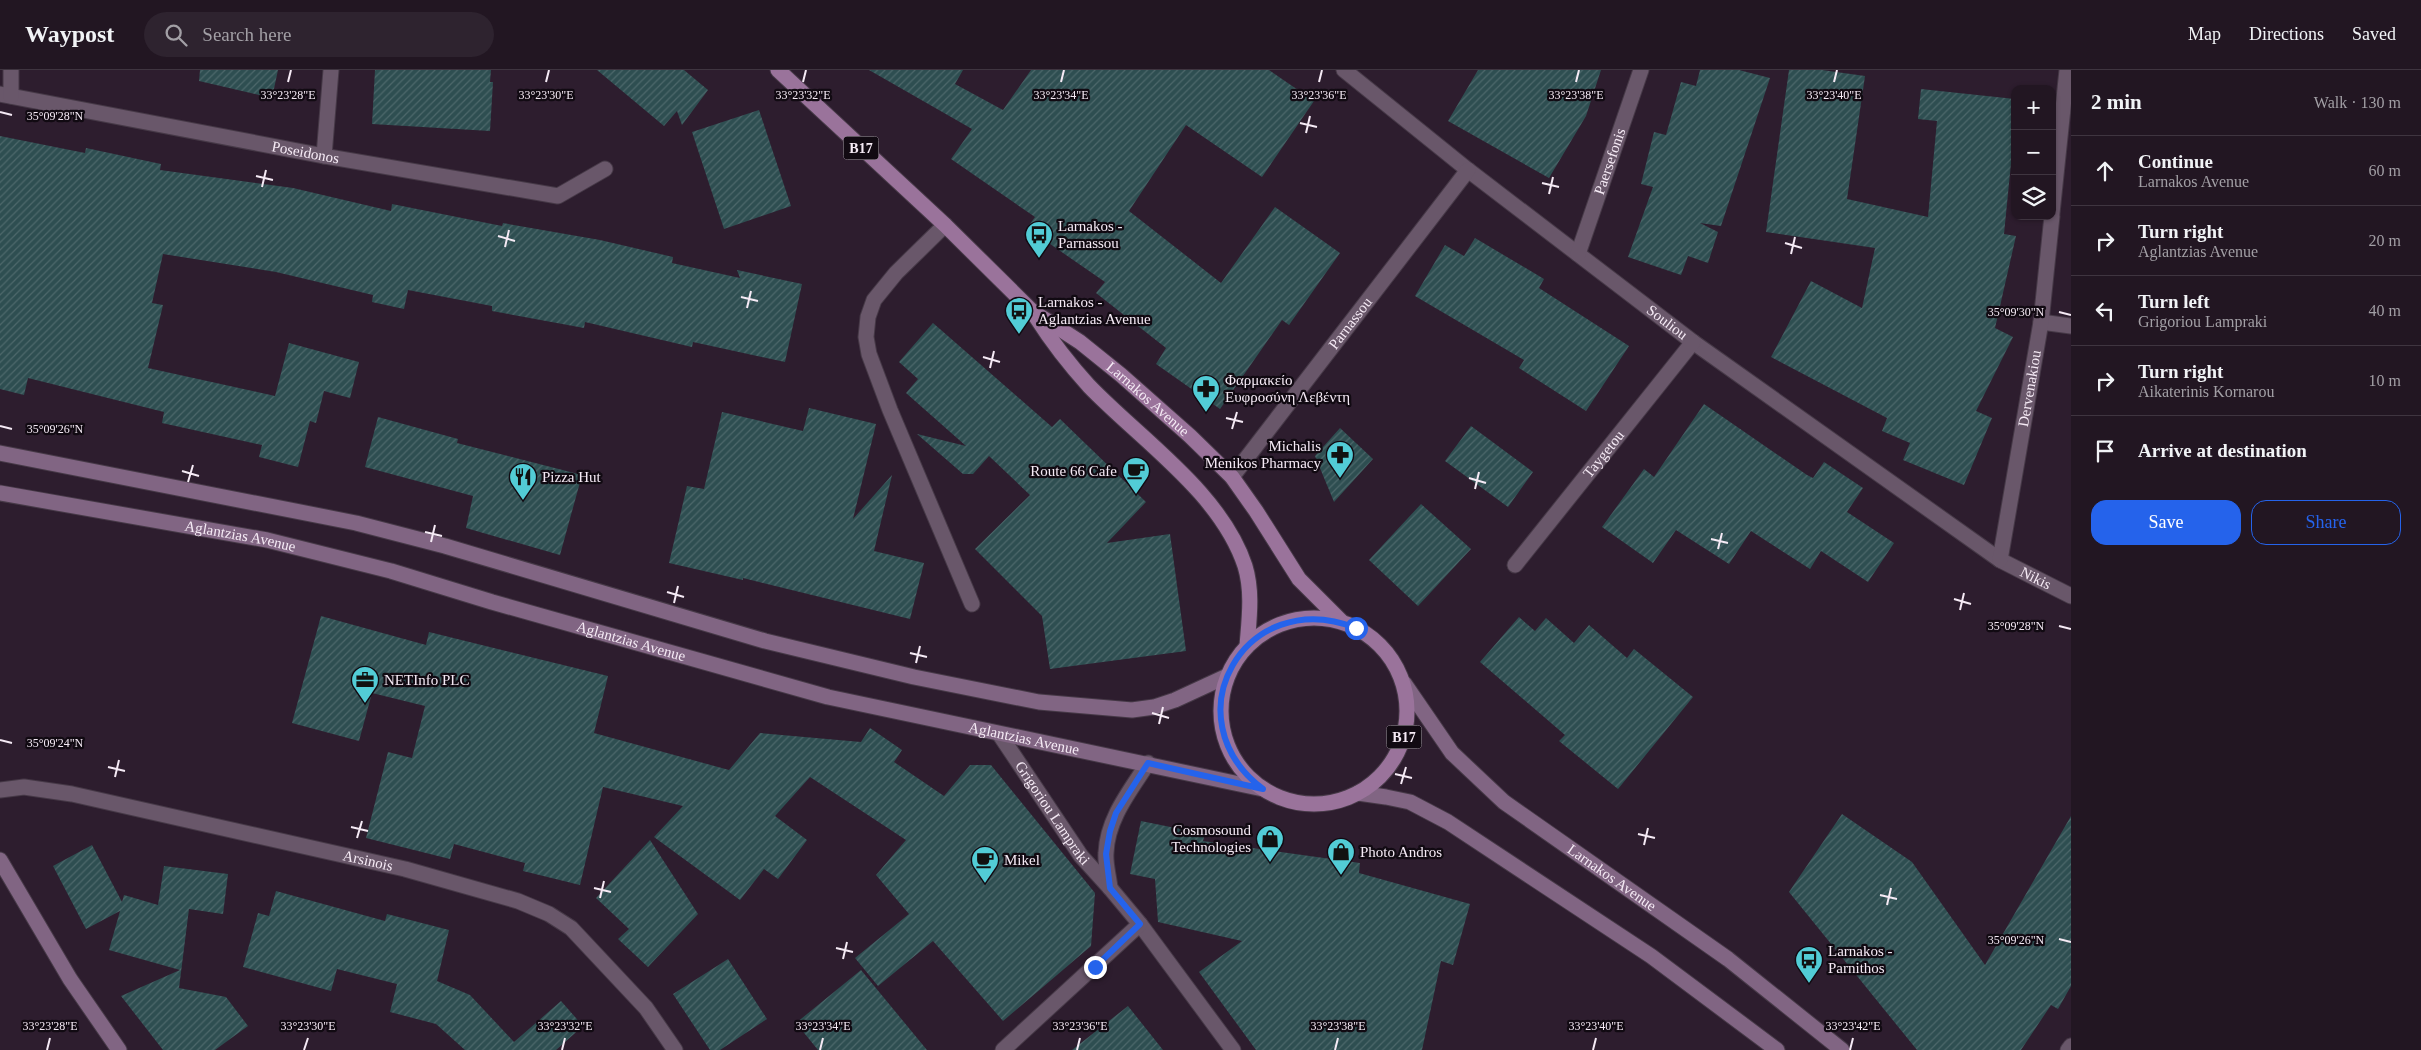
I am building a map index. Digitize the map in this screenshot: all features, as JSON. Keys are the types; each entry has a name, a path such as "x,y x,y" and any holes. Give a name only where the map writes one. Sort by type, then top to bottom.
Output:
{"main road":[{"name":"Larnakos Avenue","path":"778,70 945,225 1032,311 1065,359 1090,387 1198,491 1217,514 1235,544 1245,566 1250,602 1247,646"},
{"name":"Larnakos Avenue","path":"1032,311 1080,342 1121,375 1232,477 1299,579 1341,622"},
{"path":"0,453 356,523 445,546 765,641 914,677 1039,702 1114,710 1140,709 1175,700 1227,676"},
{"name":"Aglantzias Avenue","path":"0,493 267,540 336,556 828,697 1000,735 1148,763 1263,789"},
{"name":"Larnakos Avenue","path":"1404,683 1408,709 1404,737 1399,750 1385,772 1358,794 1338,801 1318,804 1297,803 1263,789 1240,768 1226,742 1220,710 1222,692 1235,660 1247,646 1275,626 1291,620 1308,618 1341,622 1356,628 1383,648 1392,658 1404,683 1452,753 1504,802 1728,959 1842,1050"},
{"name":"Larnakos Avenue","path":"1358,794 1410,802 1448,822 1651,956 1778,1050"},
{"path":"2,869 70,979 119,1050"}],"street":[{"path":"5,95 11,70"},
{"path":"324,156 331,70"},
{"name":"Souliou","path":"1344,70 1468,170 1694,342 2000,560"},
{"name":"Paersefonis","path":"1578,254 1642,70"},
{"name":"Dervenakiou","path":"2056,176 2067,70"},
{"name":"Poseidonos","path":"5,95 324,156 558,196 605,168"},
{"name":"Parnassou","path":"1232,477 1468,170"},
{"name":"Dervenakiou","path":"2000,560 2041,322 2051,220"},
{"path":"945,225 896,273 874,300 868,317 866,337 869,354 890,410 972,604"},
{"path":"2041,322 2071,326"},
{"name":"Taygetou","path":"1515,565 1694,342"},
{"name":"Nikis","path":"2000,560 2071,596"},
{"name":"Grigoriou Lampraki","path":"1000,735 1081,856 1140,924 1233,1050"},
{"name":"Grigoriou Lampraki","path":"1110,888 1106,854 1110,831 1116,813 1148,763"},
{"name":"Arsinois","path":"0,790 24,787 72,794 405,869 518,901 549,914 571,928 646,1008 675,1050"},
{"path":"1003,1050 1140,924"},
{"path":"2068,1050 2071,1046"}],"building":[{"path":"200,70 278,70 272,98 199,81"},
{"path":"375,70 491,70 490,82 493,82 490,131 372,124"},
{"path":"597,70 684,70 708,90 682,125 677,111 664,126"},
{"path":"869,70 963,70 955,84 1003,110 1031,70 1269,70 1314,101 1262,177 1186,125 1129,211 1221,283 1275,207 1340,253 1289,325 1282,320 1220,409 1156,364 1166,348 1096,293 1105,282 1027,228 1035,217 951,159 972,129"},
{"path":"1478,70 1601,70 1586,116 1549,178 1448,121"},
{"path":"1700,70 1739,70 1770,78 1721,226 1700,223 1718,232 1708,263 1688,256 1681,275 1628,257 1653,187 1641,184 1654,132 1666,135 1681,82 1696,86"},
{"path":"1789,70 1822,70 1865,76 1847,199 1928,217 1937,121 1918,119 1921,89 2011,99 2011,163 2004,234 2016,236 1995,328 2013,337 1976,411 1992,418 1964,485 1903,460 1910,443 1882,431 1887,418 1771,357 1811,281 1862,308 1875,248 1766,232"},
{"path":"759,110 791,206 724,229 692,132"},
{"path":"0,136 85,153 86,148 161,164 160,170 293,188 391,211 392,204 502,226 503,223 600,240 673,257 672,263 740,278 737,270 802,284 785,362 693,342 692,347 585,322 584,328 492,311 492,306 408,290 404,309 372,302 373,295 276,272 163,254 152,303 163,305 148,368 275,396 289,343 359,362 350,398 324,391 316,423 310,421 298,467 259,457 262,445 162,423 164,412 28,378 24,395 0,389"},
{"path":"1475,238 1544,279 1539,288 1629,346 1586,411 1519,368 1524,360 1415,296 1445,245 1464,256"},
{"path":"933,323 1052,427 1060,419 1146,502 1107,543 1170,534 1186,651 1050,669 1042,616 975,549 1030,495 989,456 973,474 963,474 917,434 966,446 906,393 918,379 899,362"},
{"path":"1704,404 1807,475 1813,478 1824,462 1863,488 1847,512 1894,543 1868,582 1821,551 1810,569 1751,531 1729,564 1676,530 1653,563 1602,527 1644,469 1654,477"},
{"path":"809,408 876,424 853,519 892,475 874,551 924,563 910,619 743,578 743,580 669,563 687,486 704,489 722,412 803,431"},
{"path":"378,417 458,439 457,443 582,475 560,555 466,528 473,496 365,467"},
{"path":"1471,426 1533,472 1508,507 1445,461"},
{"name":"Michalis Menikos Pharmacy","path":"1340,428 1373,459 1334,502 1315,456"},
{"path":"1421,504 1471,549 1418,606 1369,560"},
{"path":"321,616 426,645 429,632 608,676 594,733 729,770 760,733 861,742 870,728 902,750 894,762 944,796 970,765 991,765 1095,893 1091,946 1003,1021 933,941 878,986 855,958 909,914 876,875 906,840 810,777 775,816 807,840 778,879 764,869 740,900 654,837 683,806 603,787 580,885 523,871 525,863 454,844 450,859 366,838 388,752 412,758 425,706 372,693 359,741 292,723"},
{"path":"1519,617 1535,631 1546,618 1574,643 1589,625 1627,658 1634,649 1693,697 1618,789 1559,741 1565,735 1480,662"},
{"path":"1842,814 1912,862 1985,965 2071,816 2071,986 2058,1009 2051,1005 2021,1050 1917,1050 1789,892"},
{"path":"1141,821 1205,834 1203,841 1360,863 1359,873 1470,904 1453,965 1441,961 1422,1050 1256,1050 1199,972 1242,941 1158,922 1155,879 1130,874"},
{"path":"650,840 698,914 648,967 618,939 629,929 596,898"},
{"path":"92,845 122,902 124,895 158,905 164,866 228,874 223,914 189,909 179,988 226,997 248,1026 215,1050 163,1050 121,996 180,970 109,950 120,911 86,929 53,866"},
{"path":"276,891 385,921 387,914 449,930 437,981 470,995 514,1042 561,1001 583,1026 556,1050 465,1050 436,1024 390,1012 397,984 337,969 331,991 243,967 258,913 269,916"},
{"path":"728,959 767,1019 720,1050 710,1050 673,994"},
{"path":"861,970 927,1050 818,1050 796,1023"},
{"path":"1128,1006 1163,1050 1072,1050"}],"place":[{"name":"Larnakos - Parnassou","path":"1039,259"},
{"name":"Larnakos - Aglantzias Avenue","path":"1019,335"},
{"name":"Φαρμακείο Ευφροσύνη Λεβέντη","path":"1206,413"},
{"name":"Michalis Menikos Pharmacy","path":"1340,479"},
{"name":"Route 66 Cafe","path":"1136,495"},
{"name":"Pizza Hut","path":"523,501"},
{"name":"NETInfo PLC","path":"365,704"},
{"name":"Cosmosound Technologies","path":"1270,863"},
{"name":"Photo Andros","path":"1341,876"},
{"name":"Mikel","path":"985,884"},
{"name":"Larnakos - Parnithos","path":"1809,984"}],"route":[{"path":"1095,967 1140,924 1110,888 1106,854 1110,831 1116,813 1148,763 1263,789 1250,780 1240,768 1226,742 1222,728 1220,710 1222,692 1235,660 1260,635 1275,626 1291,620 1324,618 1356,628"}]}
